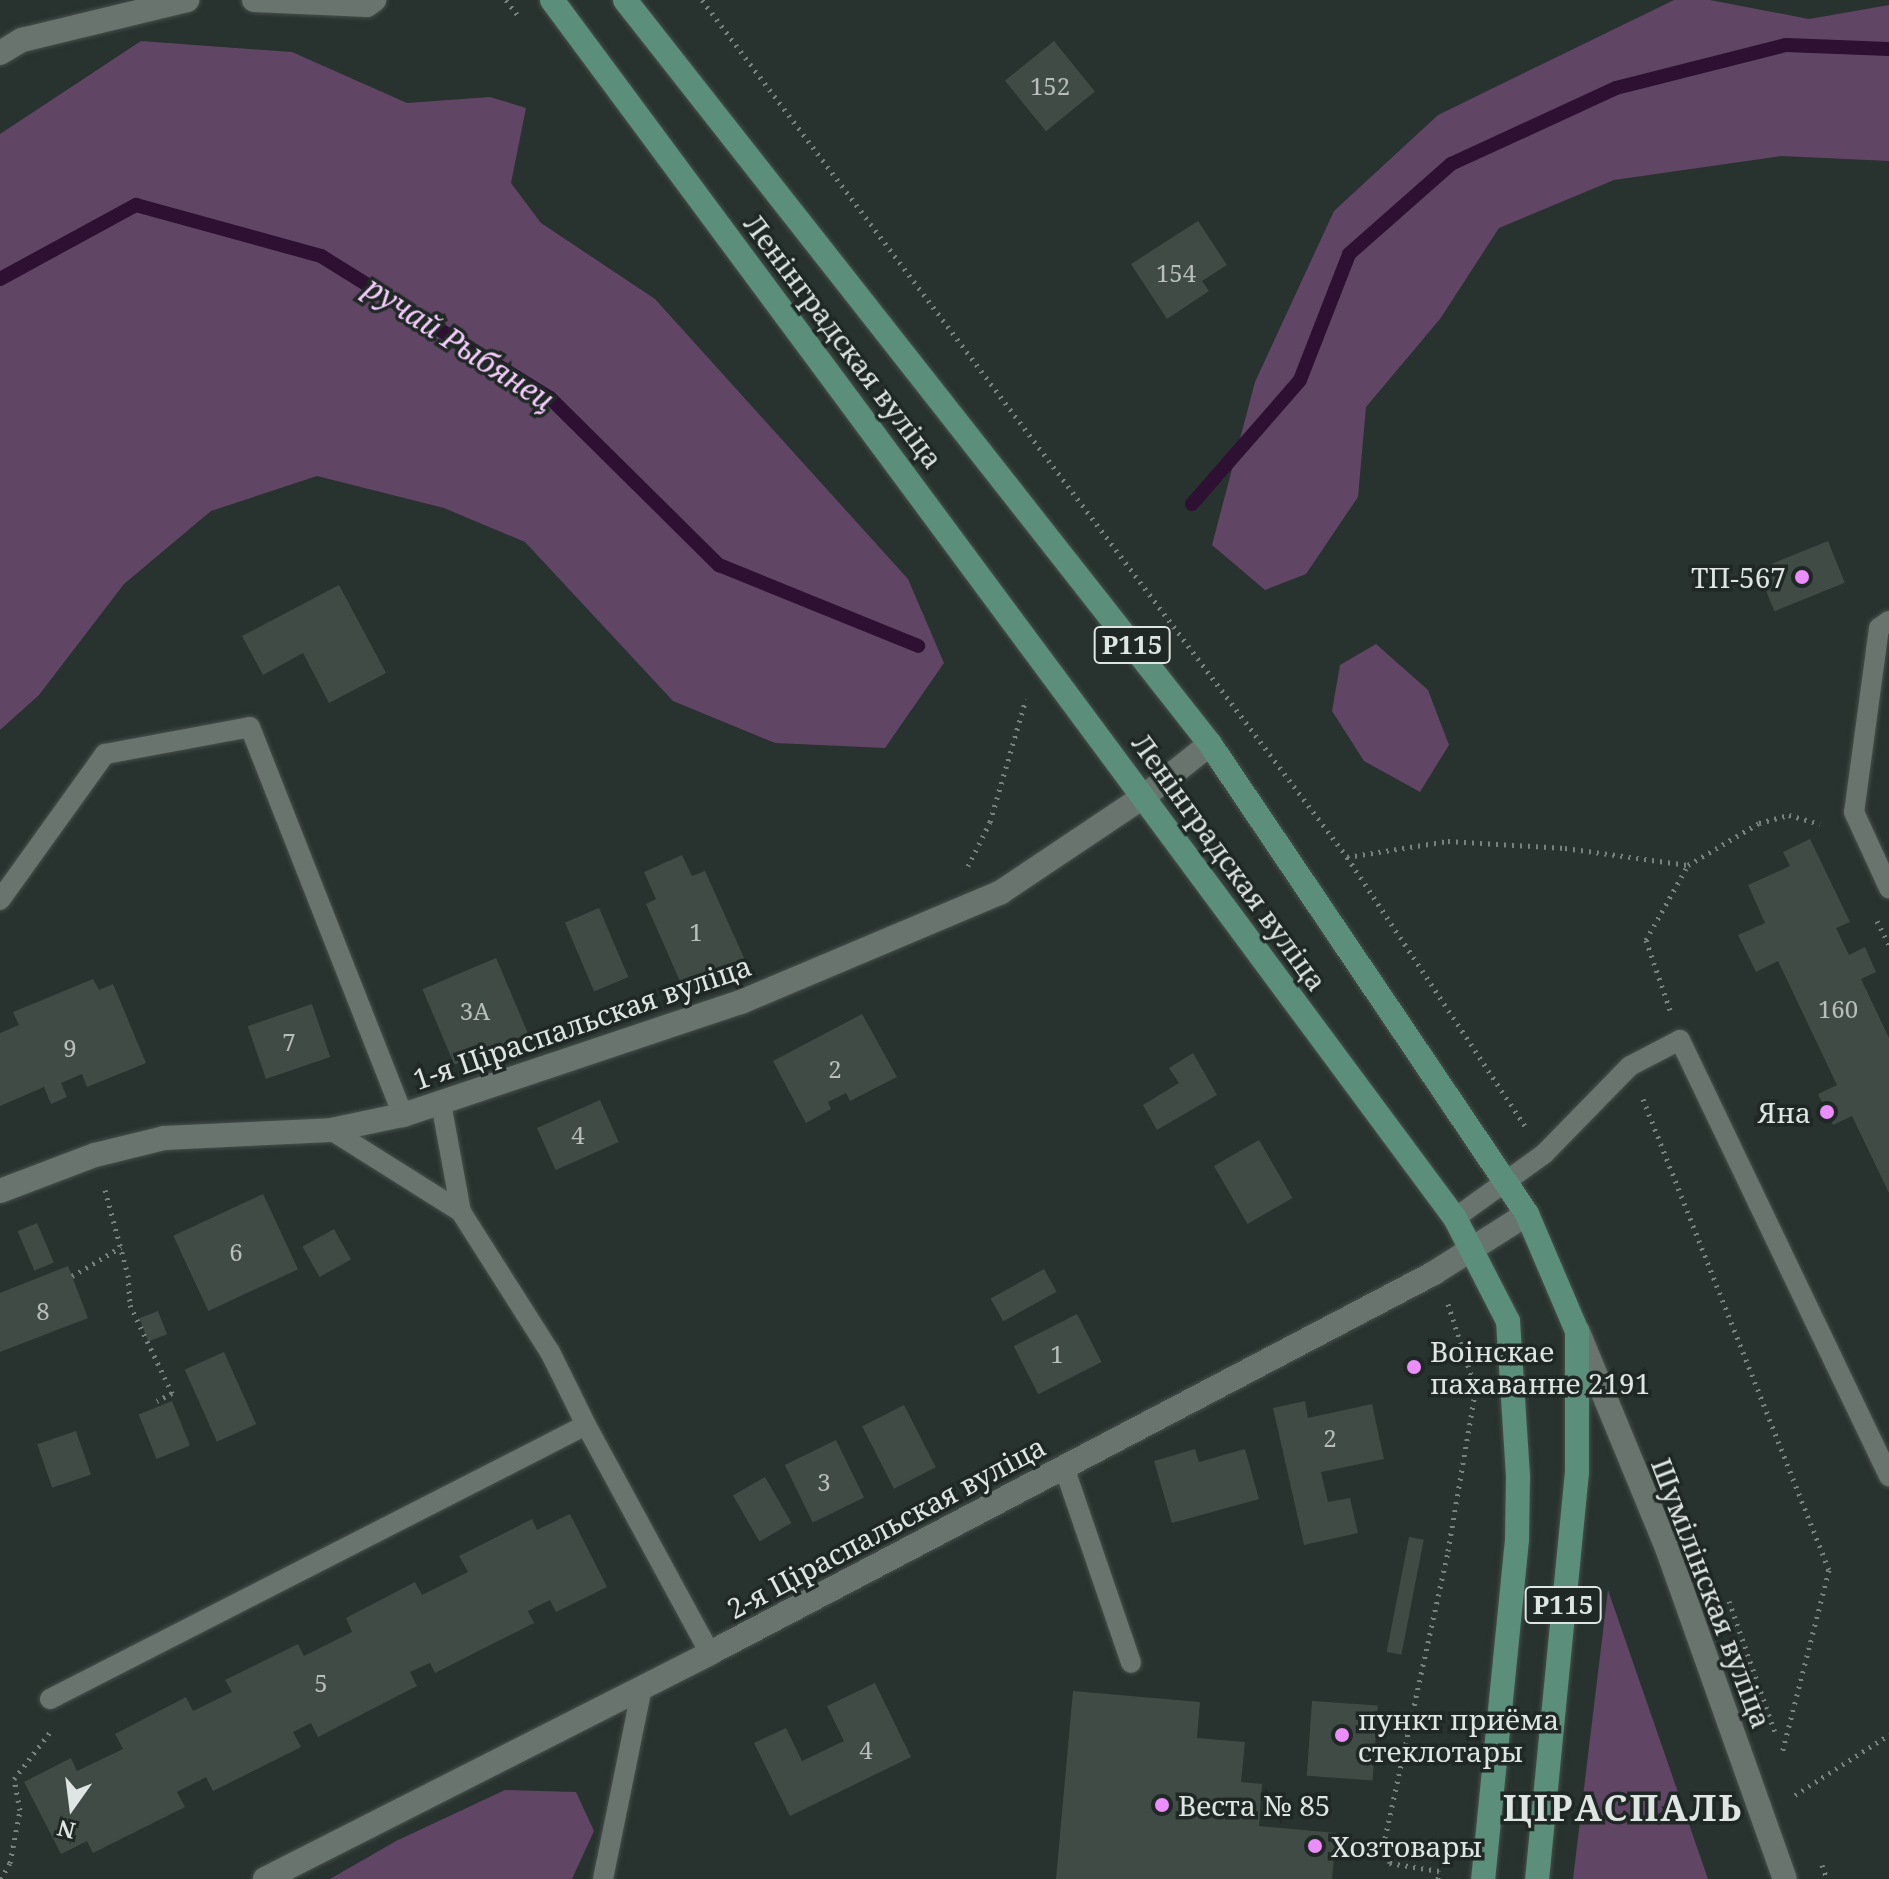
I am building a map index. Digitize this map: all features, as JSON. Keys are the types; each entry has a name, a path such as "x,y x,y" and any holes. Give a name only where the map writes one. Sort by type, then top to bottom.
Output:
{"main road":[{"name":"Ленінградская вуліца","path":"552,0 1146,795 1455,1218 1473,1249 1508,1321 1518,1477 1483,1879"},
{"name":"Ленінградская вуліца","path":"625,0 1210,744 1509,1181 1527,1214 1577,1331 1577,1472 1537,1879"}],"street":[{"path":"0,53 22,40 187,0"},
{"path":"254,0 367,5 374,0"},
{"name":"1-я Ціраспальская вуліца","path":"0,1191 95,1155 164,1138 331,1130 403,1115 741,1002 1001,892 1146,795 1210,744"},
{"name":"2-я Ціраспальская вуліца","path":"265,1879 710,1653 1434,1273 1527,1214"},
{"name":"Шумілінская вуліца","path":"1577,1331 1667,1548 1785,1879"}],"lane":[{"path":"1889,621 1879,628 1854,812 1889,888"},
{"path":"0,900 105,754 250,727 403,1115"},
{"path":"1455,1218 1544,1154 1630,1066 1680,1040 1889,1476"},
{"path":"441,1103 461,1212 550,1352 586,1425 710,1653"},
{"path":"331,1130 461,1212"},
{"path":"50,1699 586,1425"},
{"path":"1064,1467 1131,1663"},
{"path":"603,1879 642,1688"}],"path":[{"path":"506,0 525,25"},
{"path":"1017,685 1035,709"},
{"path":"942,917 990,822 1027,698"},
{"path":"1680,1040 1646,940 1688,865 1759,823 1789,815 1827,829"},
{"path":"1347,857 1448,841 1565,848 1688,865"},
{"path":"1876,918 1889,945"},
{"path":"1630,1066 1829,1570 1782,1753"},
{"path":"95,1155 121,1247 130,1305 172,1393 157,1401"},
{"path":"72,1276 121,1247"},
{"path":"1434,1273 1463,1337 1475,1392 1448,1551 1385,1838 1390,1863 1439,1871 1438,1879"},
{"path":"1,1879 10,1863 20,1810 14,1779 52,1729 50,1699"},
{"path":"1795,1795 1889,1735"}],"shaded area":[{"path":"1674,0 1710,0 1809,19 1889,5 1889,161 1781,156 1614,180 1499,228 1440,319 1366,407 1358,497 1306,574 1265,590 1212,545 1255,382 1334,211 1438,115"},
{"path":"141,41 292,52 407,103 490,97 526,108 511,183 541,223 655,299 908,579 944,663 885,748 775,743 673,701 525,542 444,508 317,476 211,511 124,584 39,695 0,730 0,134"},
{"path":"1376,644 1428,690 1449,745 1420,792 1364,761 1332,711 1340,665"},
{"path":"1608,1590 1708,1879 1573,1879"},
{"path":"505,1790 576,1792 594,1831 572,1879 330,1879 396,1841"}],"building":[{"path":"1054,41 1095,92 1046,131 1005,81"},
{"path":"1198,221 1227,265 1202,281 1209,291 1167,319 1131,264"},
{"name":"ТП-567","path":"1828,541 1845,583 1774,611 1758,569"},
{"path":"339,585 386,673 329,703 303,653 263,675 242,636"},
{"path":"1810,839 1850,922 1836,928 1849,955 1865,947 1876,972 1861,979 1889,1038 1889,1193 1852,1116 1833,1125 1818,1094 1837,1085 1778,961 1756,972 1738,935 1765,923 1748,885 1790,866 1783,852"},
{"path":"682,855 692,876 705,871 745,960 683,988 646,904 656,899 644,872"},
{"path":"599,908 628,977 594,991 565,922"},
{"path":"496,958 528,1033 454,1065 422,989"},
{"path":"93,979 99,990 113,984 146,1063 87,1087 82,1074 61,1083 67,1097 51,1104 44,1087 0,1106 0,1033 19,1025 13,1012"},
{"path":"312,1004 330,1057 266,1079 248,1026"},
{"path":"862,1014 897,1077 850,1101 846,1093 828,1102 831,1109 806,1123 773,1061"},
{"path":"1193,1053 1217,1095 1157,1130 1143,1105 1179,1083 1169,1068"},
{"path":"600,1100 619,1142 556,1170 537,1128"},
{"path":"1259,1140 1292,1198 1247,1224 1214,1166"},
{"path":"263,1194 298,1269 208,1311 173,1236"},
{"path":"37,1223 54,1263 34,1271 18,1231"},
{"path":"334,1229 351,1260 319,1277 303,1246"},
{"path":"68,1266 88,1318 0,1352 0,1293"},
{"path":"1044,1269 1057,1292 1003,1321 991,1299"},
{"path":"158,1311 167,1334 148,1342 139,1318"},
{"path":"1077,1314 1102,1362 1038,1394 1014,1346"},
{"path":"224,1352 256,1424 217,1442 185,1369"},
{"path":"172,1401 190,1446 157,1459 139,1414"},
{"path":"1305,1401 1308,1418 1372,1404 1384,1459 1321,1472 1328,1502 1350,1498 1358,1533 1304,1545 1273,1408"},
{"path":"904,1405 936,1467 894,1489 862,1426"},
{"path":"76,1431 91,1474 52,1488 37,1444"},
{"path":"836,1440 864,1498 813,1523 785,1465"},
{"path":"1195,1449 1199,1462 1245,1449 1259,1499 1172,1523 1154,1461"},
{"path":"765,1477 792,1523 759,1541 733,1496"},
{"path":"570,1514 607,1587 556,1612 550,1600 528,1611 534,1623 435,1673 430,1663 410,1672 417,1686 318,1737 311,1723 293,1732 301,1747 213,1791 206,1777 177,1792 185,1807 93,1853 87,1841 61,1854 24,1782 71,1758 77,1771 123,1749 115,1734 186,1697 193,1711 232,1692 225,1680 298,1644 304,1656 352,1632 346,1618 415,1582 422,1595 468,1572 459,1556 532,1519 537,1530"},
{"path":"1409,1537 1424,1540 1401,1655 1387,1652"},
{"path":"875,1683 911,1757 790,1816 754,1743 786,1728 802,1761 844,1741 827,1706"},
{"name":"Веста № 85","path":"1073,1691 1200,1702 1197,1738 1245,1742 1241,1782 1262,1784 1259,1826 1336,1833 1332,1879 1056,1879"},
{"name":"пункт приёма стеклотары","path":"1312,1701 1378,1706 1373,1780 1307,1776"}],"waterway":[{"name":"ручай Рыбянец","path":"1192,504 1300,380 1349,254 1451,164 1616,88 1786,45 1889,49"},
{"name":"ручай Рыбянец","path":"0,279 136,205 321,256 550,398 719,565 918,646"}],"place":[{"name":"ТП-567","path":"1802,577"},
{"name":"Яна","path":"1827,1112"},
{"name":"Воінскае пахаванне 2191","path":"1414,1367"},
{"name":"пункт приёма стеклотары","path":"1342,1735"},
{"name":"Веста № 85","path":"1162,1805"},
{"name":"Хозтовары","path":"1315,1846"}],"district":[{"name":"ЦІРАСПАЛЬ","path":"1623,1808"}]}
